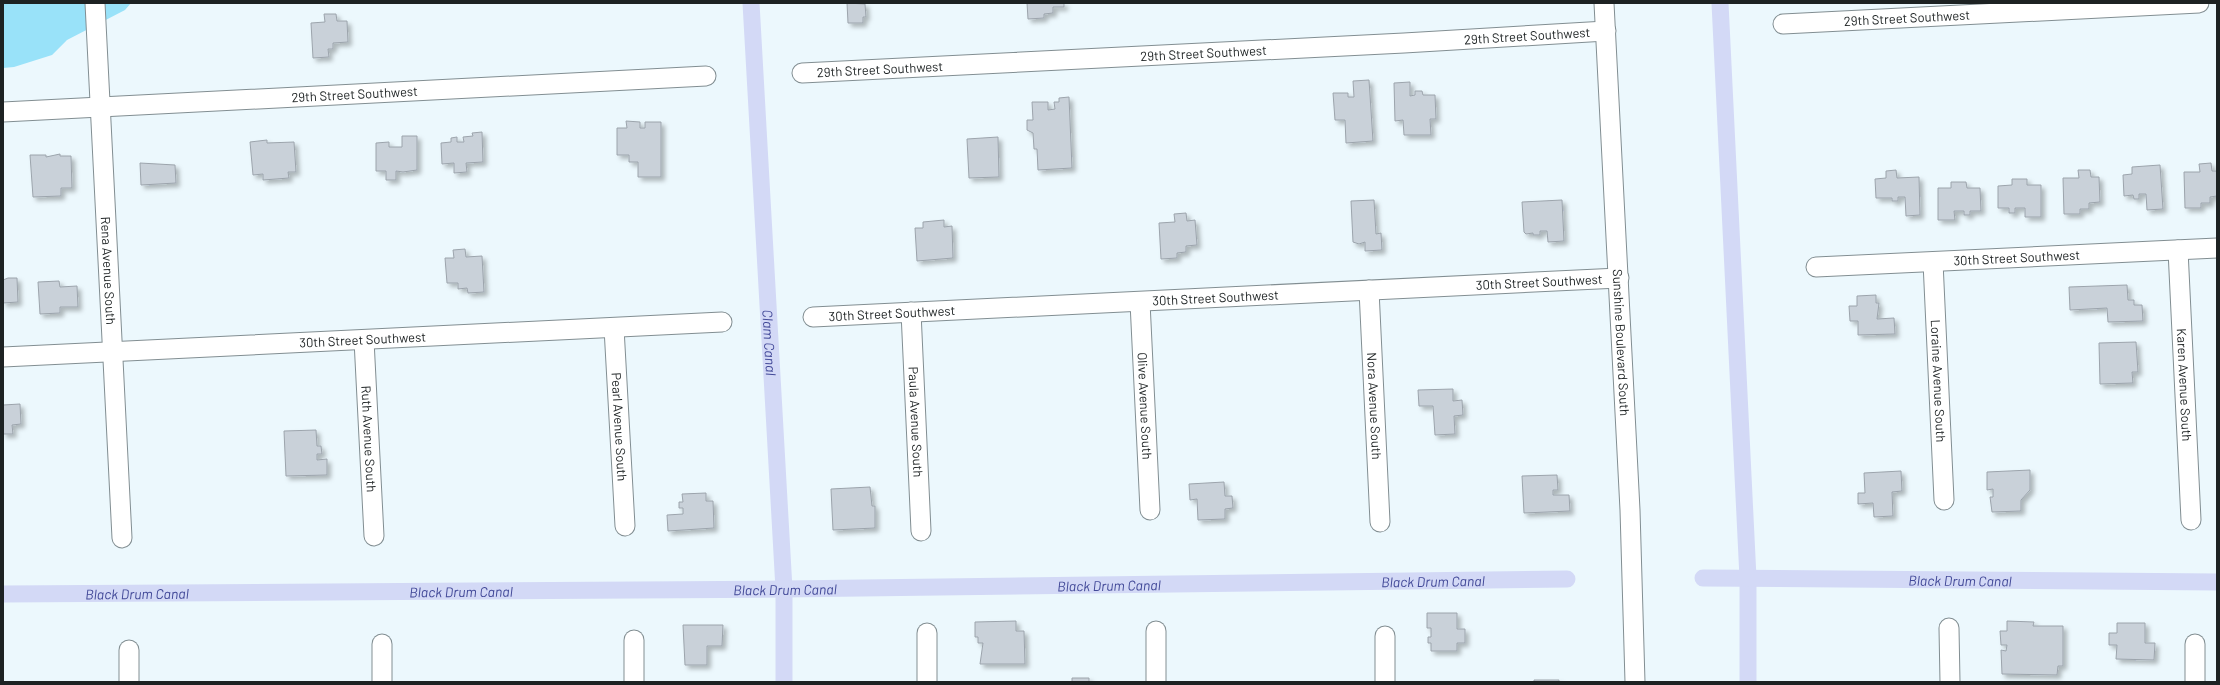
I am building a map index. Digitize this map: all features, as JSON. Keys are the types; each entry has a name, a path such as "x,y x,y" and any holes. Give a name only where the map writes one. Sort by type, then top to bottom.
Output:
{"street":[{"name":"Rena Avenue South","path":"95,3 122,538"},
{"name":"Sunshine Boulevard South","path":"1604,3 1630,510 1635,682"},
{"name":"29th Street Southwest","path":"1783,24 2199,3"},
{"name":"29th Street Southwest","path":"802,73 1404,43 1606,30"},
{"name":"29th Street Southwest","path":"3,112 706,76"},
{"name":"30th Street Southwest","path":"1816,267 2217,248"},
{"name":"Karen Avenue South","path":"2178,250 2192,520"},
{"name":"Loraine Avenue South","path":"1932,262 1944,500"},
{"name":"30th Street Southwest","path":"813,317 1618,278"},
{"name":"Nora Avenue South","path":"1369,290 1380,522"},
{"name":"Olive Avenue South","path":"1140,302 1150,510"},
{"name":"Paula Avenue South","path":"911,312 921,531"},
{"name":"30th Street Southwest","path":"3,358 722,322"},
{"name":"Pearl Avenue South","path":"614,328 625,526"},
{"name":"Ruth Avenue South","path":"364,340 374,536"},
{"path":"1950,628 1950,682"},
{"path":"1156,631 1156,682"},
{"path":"927,633 927,682"},
{"path":"1385,682 1386,636"},
{"path":"634,640 634,682"},
{"path":"382,644 382,682"},
{"path":"2195,644 2195,682"},
{"path":"129,650 129,682"}],"shaded area":[{"path":"3,3 131,3 125,10 67,40 52,55 14,67 3,68"}],"building":[{"path":"847,3 865,4 866,17 863,17 863,23 848,23"},
{"path":"1027,3 1064,3 1064,7 1053,7 1053,13 1044,14 1044,18 1028,19"},
{"path":"324,14 336,14 337,21 347,21 348,42 333,43 333,49 328,49 329,57 313,58 311,23 325,22"},
{"path":"1369,80 1373,141 1346,143 1345,120 1335,120 1333,93 1348,93 1348,97 1354,97 1353,81"},
{"path":"1410,82 1410,96 1415,95 1415,91 1422,91 1423,95 1435,95 1436,119 1430,119 1431,135 1404,135 1403,120 1395,121 1394,83"},
{"path":"1069,97 1072,168 1038,170 1037,149 1034,149 1033,133 1027,130 1027,120 1033,120 1032,102 1048,102 1048,110 1055,109 1054,102 1059,102 1059,98"},
{"path":"626,121 640,122 640,128 645,128 645,122 661,122 661,177 638,177 638,162 629,162 629,155 617,155 617,128 627,128"},
{"path":"482,132 483,162 466,163 467,172 454,173 454,163 442,164 441,143 451,142 451,138 457,137 457,142 464,142 463,137 473,136 472,133"},
{"path":"402,136 417,136 417,170 403,172 396,171 396,180 386,180 386,171 376,171 376,143 389,142 389,147 402,147"},
{"path":"998,137 999,177 969,178 967,139"},
{"path":"267,140 267,143 294,142 296,172 288,172 289,178 263,180 263,174 253,175 250,142"},
{"path":"60,154 60,156 71,156 72,188 61,188 61,196 33,197 30,155 46,155 46,157"},
{"path":"140,163 175,165 176,183 141,185"},
{"path":"2211,163 2212,171 2217,171 2217,196 2210,197 2210,203 2201,203 2201,208 2185,208 2184,172 2200,172 2199,164"},
{"path":"2160,165 2163,209 2147,210 2146,194 2139,194 2139,199 2134,199 2133,195 2124,196 2123,175 2132,174 2132,167"},
{"path":"1896,170 1897,178 1919,177 1920,215 1906,216 1905,197 1898,197 1898,201 1892,201 1892,198 1876,198 1875,179 1886,178 1886,171"},
{"path":"2078,170 2090,170 2091,177 2099,177 2100,202 2089,203 2089,209 2080,209 2080,214 2064,214 2063,178 2079,178"},
{"path":"2012,179 2027,179 2027,185 2041,185 2041,217 2025,217 2025,208 2015,208 2015,213 2009,213 2009,208 1998,208 1998,186 2012,185"},
{"path":"1951,182 1966,182 1967,188 1980,188 1981,211 1970,211 1970,215 1964,215 1964,211 1954,211 1955,220 1938,220 1938,188 1951,188"},
{"path":"1374,200 1376,234 1381,233 1382,250 1365,251 1365,242 1359,244 1353,242 1351,201"},
{"path":"1562,200 1564,241 1548,242 1547,231 1540,231 1540,235 1533,235 1533,233 1526,234 1524,232 1522,202"},
{"path":"1186,213 1187,221 1195,220 1197,245 1186,246 1186,252 1177,253 1177,258 1161,259 1159,223 1175,222 1174,214"},
{"path":"944,220 944,227 952,226 953,258 917,261 915,228 923,228 923,222"},
{"path":"465,249 466,257 482,256 484,292 468,293 467,288 458,289 458,283 447,283 445,258 454,258 453,250"},
{"path":"8,278 17,278 18,302 3,303 3,280"},
{"path":"59,281 60,287 77,286 78,307 60,307 60,313 40,314 38,282"},
{"path":"2127,285 2128,300 2134,300 2134,305 2142,305 2143,321 2108,322 2107,308 2070,310 2069,287"},
{"path":"1876,295 1876,303 1879,303 1877,319 1894,318 1895,334 1858,335 1858,321 1850,321 1849,306 1857,306 1857,296"},
{"path":"2136,342 2138,372 2132,372 2133,383 2100,384 2099,343"},
{"path":"1453,389 1453,401 1462,400 1463,415 1454,416 1455,434 1435,435 1433,406 1419,406 1418,390"},
{"path":"20,404 21,424 12,425 13,434 3,434 3,405"},
{"path":"316,430 317,446 321,446 322,454 317,454 317,460 327,459 327,475 286,476 284,431"},
{"path":"2030,470 2030,490 2021,500 2021,511 1992,512 1990,497 1993,497 1993,489 1987,490 1987,472"},
{"path":"1901,471 1902,491 1892,492 1893,516 1874,517 1873,503 1858,504 1858,493 1865,493 1864,473"},
{"path":"1557,475 1558,490 1553,490 1553,495 1569,495 1570,511 1524,513 1522,476"},
{"path":"1224,482 1225,496 1232,496 1233,508 1225,509 1225,519 1198,520 1197,499 1190,500 1189,484"},
{"path":"870,487 872,506 875,506 875,528 833,530 831,489"},
{"path":"706,493 706,501 713,501 714,528 668,531 667,515 683,514 683,508 679,508 679,502 683,502 682,494"},
{"path":"1427,613 1457,613 1457,629 1465,629 1465,643 1457,643 1457,651 1431,651 1431,643 1428,643 1428,637 1431,637 1431,628 1427,628"},
{"path":"1016,621 1016,631 1024,631 1025,664 980,664 983,643 978,643 978,637 975,637 975,622"},
{"path":"2007,621 2034,622 2033,626 2063,626 2063,666 2058,666 2057,675 2002,674 2001,650 2006,651 2007,645 2001,645 2000,631 2007,631"},
{"path":"2117,623 2145,623 2145,643 2155,643 2154,660 2116,659 2117,645 2109,645 2109,633 2117,633"},
{"path":"683,625 723,625 722,646 707,646 707,665 685,665"},
{"path":"1072,678 1089,678 1089,682 1072,682"},
{"path":"1534,680 1559,680 1559,682 1534,682"}],"waterway":[{"name":"Clam Canal","path":"751,3 784,589 784,682"},
{"path":"1720,3 1748,578 1748,682"},
{"name":"Black Drum Canal","path":"1703,578 2217,582"},
{"name":"Clam Canal","path":"3,594 784,589 1567,579"}]}
